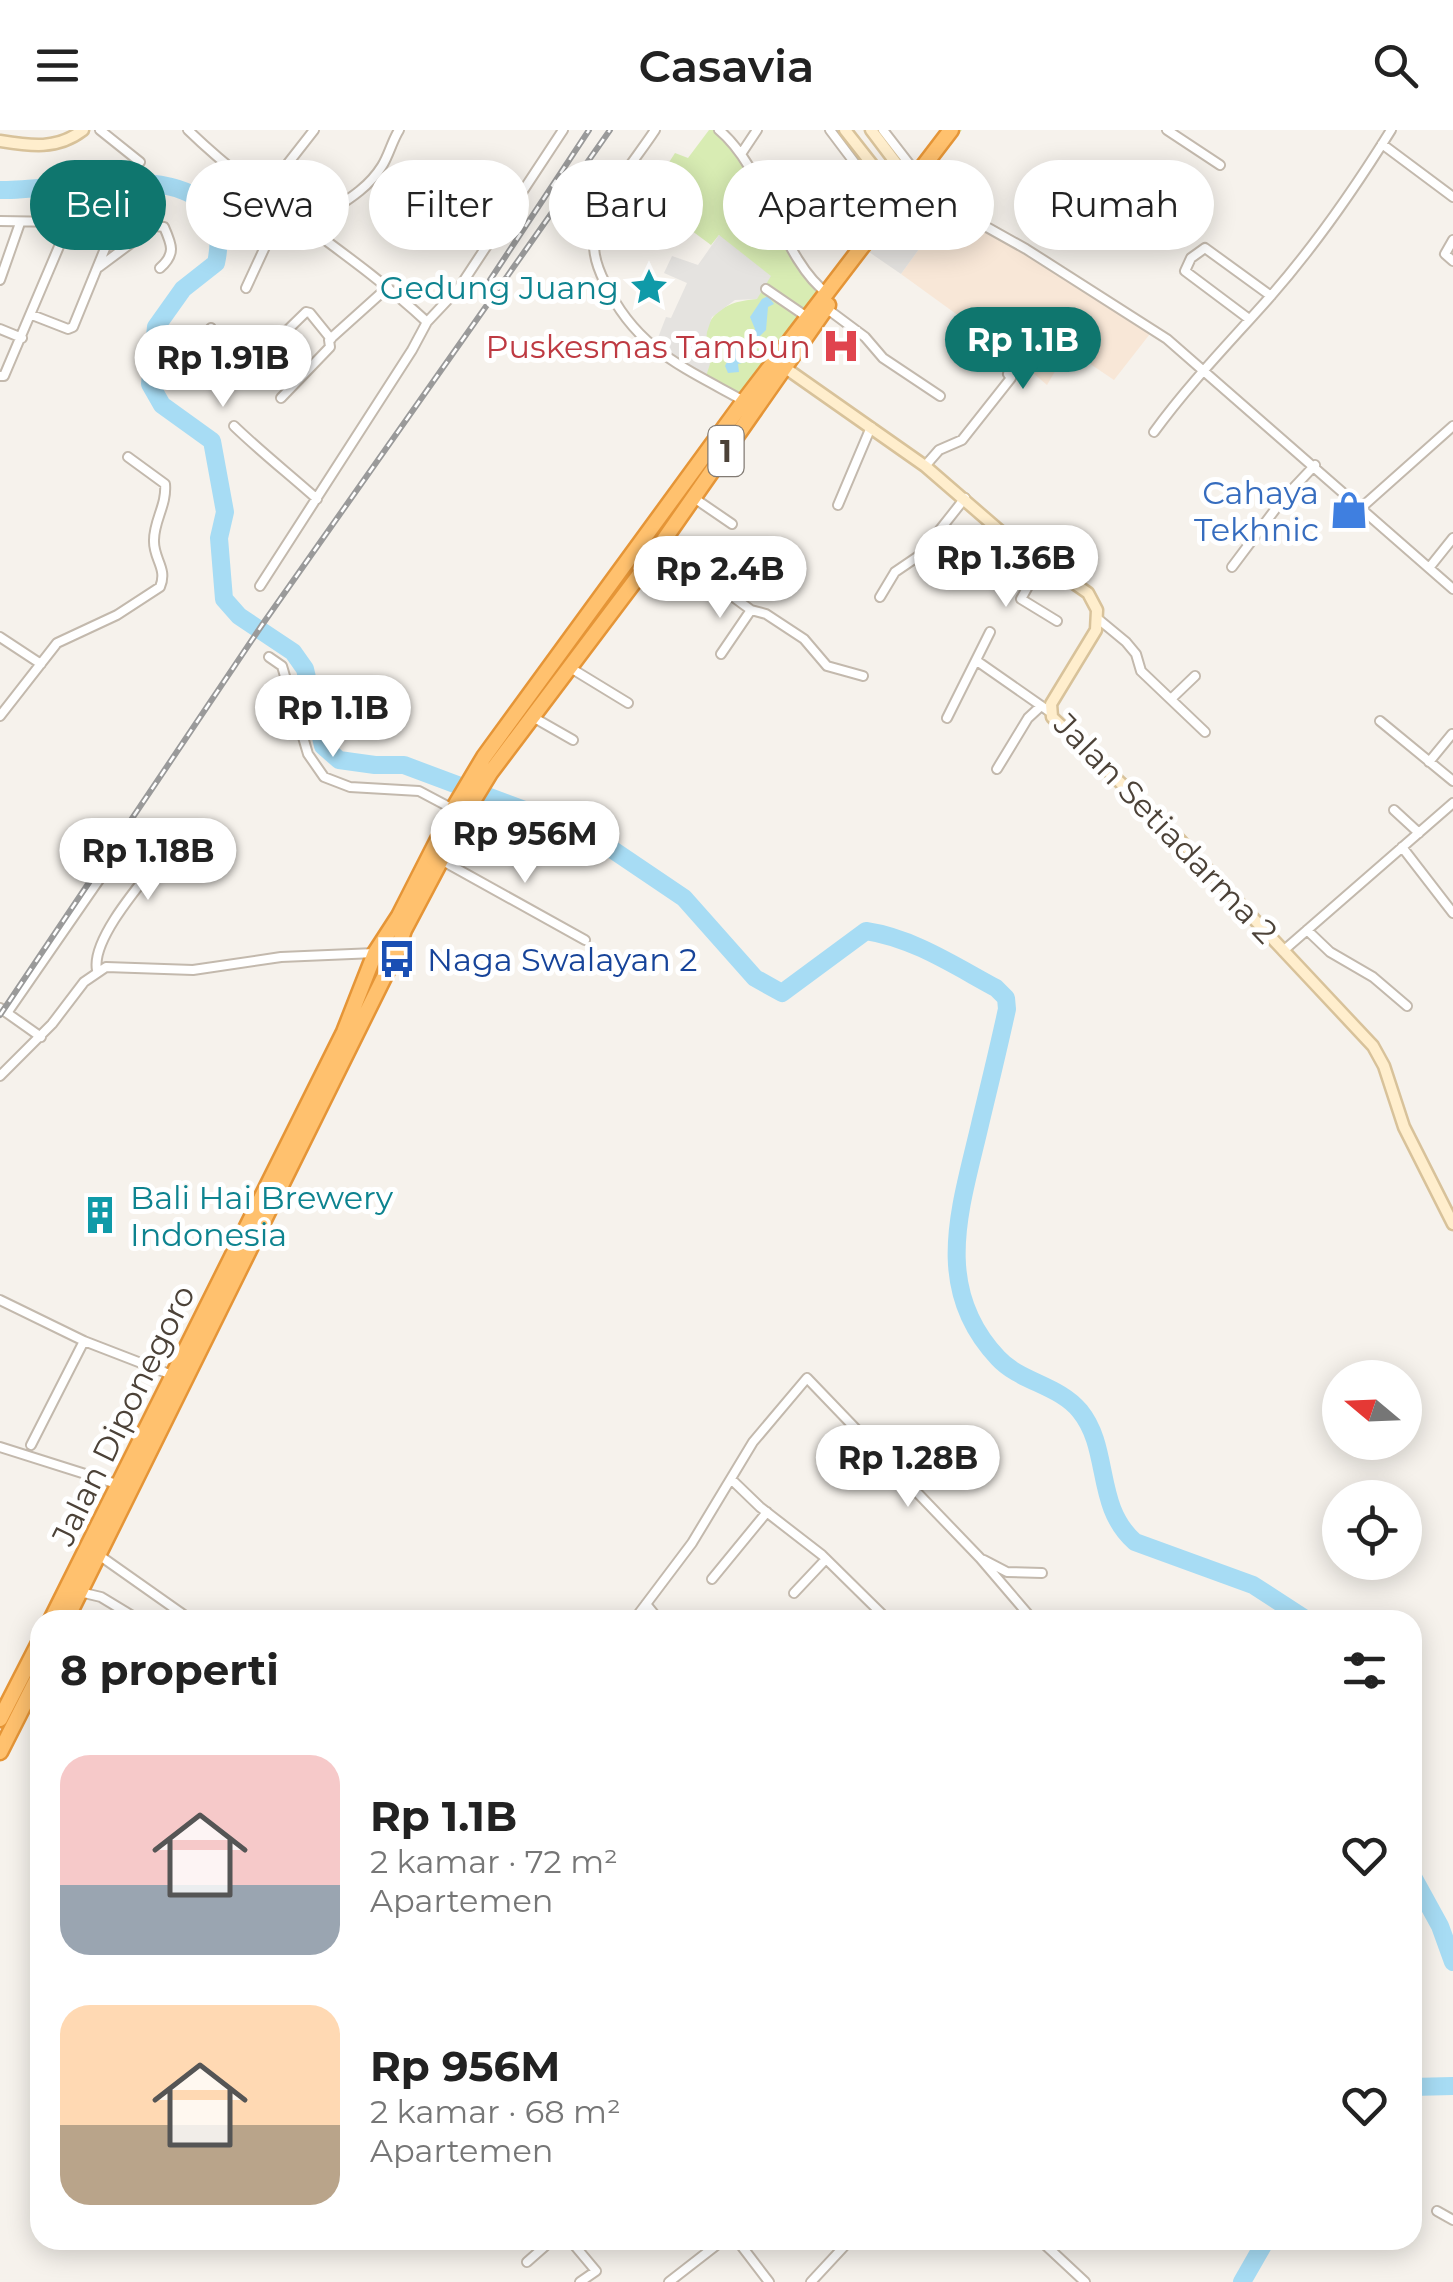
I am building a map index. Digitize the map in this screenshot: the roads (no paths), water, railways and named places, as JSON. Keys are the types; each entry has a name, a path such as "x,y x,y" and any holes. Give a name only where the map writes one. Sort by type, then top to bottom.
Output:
{"highway":[{"name":"1","path":"930,160 951,130"},
{"name":"1","path":"935,160 962,130"},
{"name":"1","path":"488,765 531,716 661,544 864,250"},
{"name":"1","path":"459,807 744,401 807,317 827,301 865,250"},
{"name":"Jalan Diponegoro","path":"69,1610 93,1551 391,961 459,807"},
{"name":"Jalan Diponegoro","path":"93,1551 172,1375 344,1032 375,953 435,858"},
{"name":"Jalan Diponegoro","path":"59,1610 74,1590"},
{"path":"0,1719 30,1660"},
{"path":"0,1752 30,1693"}],"main road":[{"path":"0,141 41,147 69,141 83,130"},
{"path":"846,130 865,160"},
{"path":"871,130 896,160"},
{"path":"784,367 926,466 1007,537 1088,593 1098,618"},
{"name":"Jalan Setiadarma 2","path":"1098,618 1088,646 1046,709 1178,838 1378,1053 1404,1127 1453,1224"}],"street":[{"path":"100,130 138,160"},
{"path":"188,130 224,160"},
{"path":"291,160 314,130"},
{"path":"349,200 382,166 399,130"},
{"path":"260,586 412,350 426,322 458,288 563,130"},
{"path":"655,130 608,200 598,224 593,244 600,272 617,308 644,341 744,401"},
{"path":"719,130 741,154 808,276 827,301 884,358 940,396"},
{"path":"741,154 757,130"},
{"path":"830,130 856,160"},
{"path":"883,130 901,160"},
{"path":"1166,130 1220,166"},
{"path":"1154,432 1203,369 1271,296 1391,130"},
{"path":"1382,144 1453,197"},
{"path":"0,221 30,223"},
{"path":"0,280 20,223"},
{"path":"994,230 1167,340 1453,589"},
{"path":"160,268 171,258 166,233"},
{"path":"1453,240 1444,254 1453,261"},
{"path":"1249,319 1185,271 1191,258 1203,248 1208,250 1271,296"},
{"path":"0,376 4,376 22,338 58,250"},
{"path":"32,315 73,328 105,250"},
{"path":"99,267 122,250"},
{"path":"246,288 264,250"},
{"path":"339,250 426,322"},
{"path":"330,339 388,287"},
{"path":"766,289 807,317"},
{"path":"210,328 189,356 193,365 224,392 306,312 310,313 330,339 330,347 281,398"},
{"path":"0,329 22,338"},
{"path":"926,466 940,450 962,440 1010,378 1008,374 1018,362 1014,358"},
{"path":"234,426 260,454 285,470 316,499"},
{"path":"1362,507 1453,426"},
{"path":"838,505 871,427"},
{"path":"2,710 57,643 118,615 162,583 164,573 153,544 165,500 165,484 128,457"},
{"path":"1232,567 1283,499 1315,465"},
{"path":"694,498 732,524"},
{"path":"880,597 895,572 920,555 965,498"},
{"path":"1429,568 1453,538"},
{"path":"661,544 751,610 766,614 804,639 828,666 863,676"},
{"path":"1042,561 1021,600 1058,621"},
{"path":"720,654 751,610"},
{"path":"1098,618 1136,654 1141,671 1205,732"},
{"path":"947,718 990,632"},
{"path":"0,636 41,664"},
{"path":"270,658 282,666 308,754 324,777 350,787 419,790 459,807"},
{"path":"977,661 1046,709 1028,718 998,768"},
{"path":"569,667 628,703"},
{"path":"1172,698 1194,676"},
{"path":"531,716 573,740"},
{"path":"1380,721 1453,781"},
{"path":"1429,762 1452,734"},
{"path":"1284,951 1453,802"},
{"path":"1394,810 1419,833"},
{"path":"97,970 96,956 119,914 176,837"},
{"path":"41,1037 4,1011 121,848"},
{"path":"1402,848 1453,913"},
{"path":"435,858 585,940"},
{"path":"1307,930 1330,952 1373,976 1407,1006"},
{"path":"0,1076 41,1037 97,970 114,966 193,970 281,956 375,953 391,961"},
{"path":"0,1300 84,1341 172,1375"},
{"path":"30,1445 84,1341"},
{"path":"642,1610 692,1543 762,1431 807,1378 980,1558 1024,1610"},
{"path":"0,1447 120,1485"},
{"path":"731,1478 826,1559 878,1610"},
{"path":"712,1579 767,1512"},
{"path":"93,1551 177,1610"},
{"path":"980,1558 1007,1572 1042,1572"},
{"path":"794,1593 826,1559"},
{"path":"74,1590 102,1597 122,1610"},
{"path":"646,1604 651,1610"},
{"path":"1436,2211 1453,2220"},
{"path":"527,2262 541,2250"},
{"path":"578,2250 596,2271 580,2282"},
{"path":"670,2282 710,2250"},
{"path":"744,2250 769,2282"},
{"path":"811,2282 841,2250"},
{"path":"1051,2250 1085,2282"}],"water":[{"path":"768,296 774,304 768,307 766,330 756,340 758,346 750,361 738,364 739,372 728,373 725,366 735,345 752,337 755,329 750,317"}],"waterway":[{"path":"0,190 103,183 176,188 202,202 217,226 216,263 183,289 156,327 150,384 162,405 212,441 225,512 219,538 224,599 239,616 293,652 305,669 323,746 339,760 404,765 527,811 610,848 684,898 755,978 782,993 866,931 933,954 996,988 1006,998 1007,1009 966,1182 957,1244 964,1302 977,1331 1007,1366 1061,1395 1080,1411 1096,1442 1113,1512 1135,1542 1253,1585 1292,1610"},
{"path":"1422,1893 1453,1962"},
{"path":"1422,2087 1453,2086"},
{"path":"1242,2282 1260,2250"}],"railway":[{"path":"490,280 589,130"},
{"path":"0,1015 262,625 610,130"}],"place":[{"name":"Gedung Juang","path":"649,287"},
{"name":"Puskesmas Tambun","path":"841,346"},
{"name":"Cahaya Tekhnic","path":"1349,510"},
{"name":"Naga Swalayan 2","path":"397,959"},
{"name":"Bali Hai Brewery Indonesia","path":"100,1215"}]}
